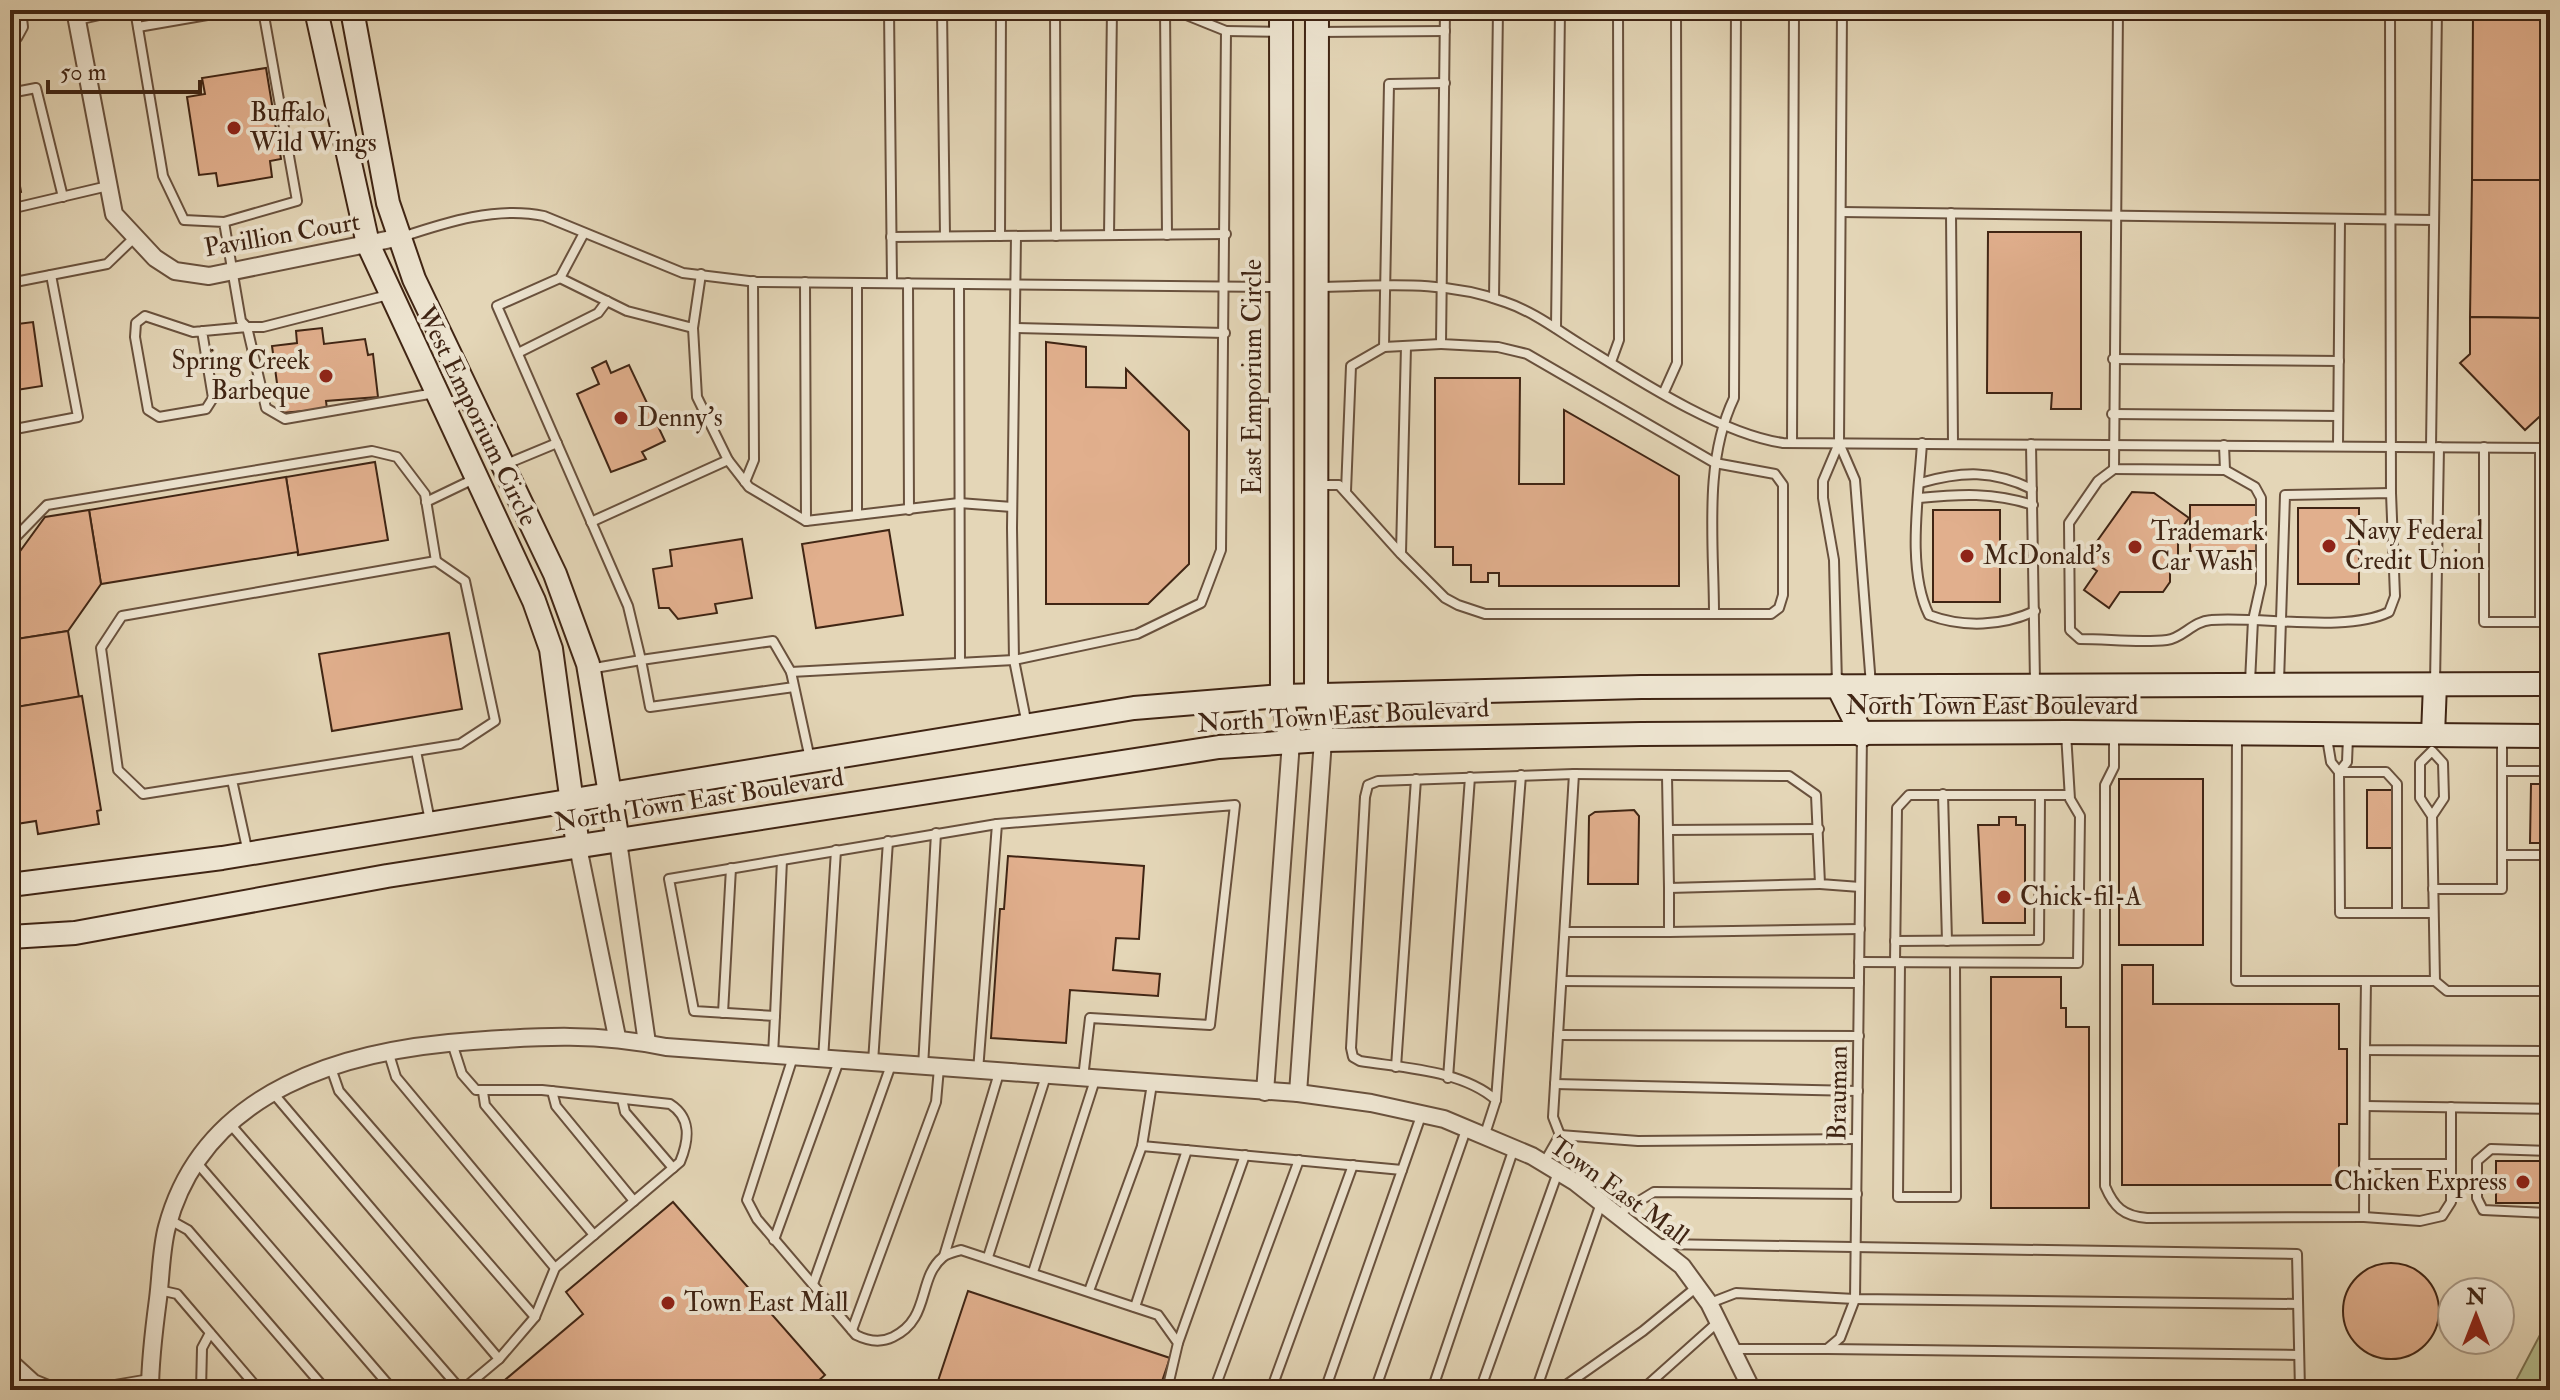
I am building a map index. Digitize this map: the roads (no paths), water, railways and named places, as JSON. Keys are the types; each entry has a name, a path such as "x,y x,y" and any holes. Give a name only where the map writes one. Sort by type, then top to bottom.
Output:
{"main road":[{"name":"West Emporium Circle","path":"316,10 368,244 534,601 551,649 578,847"},
{"name":"West Emporium Circle","path":"352,10 388,203 414,279 555,574 588,669 618,841"},
{"path":"1281,21 1317,21 1316,695 1323,740"},
{"name":"East Emporium Circle","path":"1281,21 1282,696 1291,742"},
{"path":"1280,287 1316,287"},
{"path":"476,478 503,465"},
{"name":"North Town East Boulevard","path":"10,885 248,854 1134,708 1282,696 2035,683 2550,684"},
{"path":"2432,743 2435,684"},
{"path":"1837,685 1862,735"},
{"path":"1862,735 1871,685"},
{"name":"North Town East Boulevard","path":"10,937 75,933 387,876 1219,747 1323,740 1641,734 2337,733 2432,743 2502,736 2550,736"},
{"path":"10,869 64,880"}],"street":[{"name":"Pavillion Court","path":"76,15 114,214 155,258 175,271 209,276 401,237"},
{"path":"1298,1093 1323,740"},
{"path":"1265,1092 1291,742"},
{"path":"618,841 647,1043"},
{"path":"578,847 617,1037"},
{"name":"Town East Mall","path":"109,1390 150,1386 159,1290 170,1220 197,1163 251,1106 330,1065 388,1050 549,1035 617,1037 773,1056 1298,1093 1423,1113 1485,1134 1551,1168 1601,1202 1682,1266 1709,1303 1752,1390"},
{"path":"10,1362 33,1383 50,1390"}],"lane":[{"path":"10,39 17,38 23,27 21,10"},
{"path":"76,15 122,10"},
{"path":"135,10 163,176 184,220 224,222 297,201 263,10"},
{"path":"138,27 236,10"},
{"path":"889,10 892,283"},
{"path":"942,10 945,236"},
{"path":"1000,236 1001,10"},
{"path":"1055,10 1056,236"},
{"path":"1109,235 1112,10"},
{"path":"1165,10 1167,235"},
{"path":"1174,10 1226,31 1281,21"},
{"path":"1441,344 1445,10"},
{"path":"1494,298 1498,10"},
{"path":"1556,328 1560,10"},
{"path":"1611,362 1619,340 1618,10"},
{"path":"1664,392 1677,363 1676,10"},
{"path":"1714,614 1715,463 1721,425 1734,398 1736,10"},
{"path":"1792,443 1794,10"},
{"path":"1837,685 1834,560 1823,481 1839,443 1842,10"},
{"path":"2114,469 2111,445 2118,10"},
{"path":"2250,683 2253,620 2261,584 2261,498 2255,487 2225,470 2114,469 2098,481 2069,523 2073,635 2080,639 2167,640 2196,623 2253,620 2370,621 2389,612 2395,596 2391,493 2390,10"},
{"path":"2435,684 2437,10"},
{"path":"1317,21 1445,31"},
{"path":"791,672 1014,660 1137,634 1201,603 1221,550 1226,286 1226,31"},
{"path":"1384,347 1389,84 1445,83"},
{"path":"10,93 36,88 63,197"},
{"path":"10,209 109,186"},
{"path":"401,237 452,220 521,212 584,233 659,265 753,281 1280,287"},
{"path":"1841,212 2434,220"},
{"path":"1951,213 1953,443"},
{"path":"2338,446 2340,219"},
{"path":"224,222 241,321 247,327 266,408 285,419 436,392"},
{"path":"584,233 560,278 497,306 628,606 650,707 794,687"},
{"path":"891,237 1226,234"},
{"path":"1016,236 1012,507 1014,660 1027,725"},
{"path":"10,283 107,264 135,237"},
{"path":"701,274 693,328 697,397 728,460 745,482 806,521 959,503 1012,507"},
{"path":"10,430 78,417 51,275"},
{"path":"560,278 627,311 693,328"},
{"path":"745,482 754,460 753,281"},
{"path":"805,282 806,521"},
{"path":"857,283 857,515"},
{"path":"908,283 909,510"},
{"path":"959,284 960,662"},
{"path":"1316,287 1444,286 1494,298 1556,328 1721,425 1758,439 1792,443 1953,443 2111,445 2224,445 2391,447 2484,447 2545,448 2545,622 2484,622 2484,447"},
{"path":"202,331 213,398 206,409 159,417 148,410 135,337 136,323 145,316 193,332 202,331 247,327 263,327 389,294"},
{"path":"518,353 598,313 607,301"},
{"path":"1016,328 1225,333"},
{"path":"1316,485 1339,485 1445,598 1485,614 1771,614 1779,608 1783,595 1783,485 1775,474 1715,463 1527,354 1498,347 1441,344 1384,347 1351,366 1346,491"},
{"path":"1401,554 1406,346"},
{"path":"2113,359 2339,361"},
{"path":"2112,414 2338,416"},
{"path":"503,465 557,443"},
{"path":"1839,443 1855,480 1871,685"},
{"path":"1922,443 1916,571 1922,600 1929,615 1940,619 2000,624 2035,611"},
{"path":"2031,444 2035,683"},
{"path":"2224,445 2225,470"},
{"path":"10,543 47,505 372,451 397,457 425,494 436,561"},
{"path":"591,522 728,460"},
{"path":"1920,483 1941,477 1989,474 2005,475 2032,489"},
{"path":"426,502 476,478"},
{"path":"1919,498 1969,493 2002,495 2033,505"},
{"path":"2279,683 2285,495 2391,493"},
{"path":"436,561 465,581 495,721 460,744 143,794 118,770 101,648 122,616 436,561"},
{"path":"588,669 773,641 791,672 810,760"},
{"path":"1859,962 2078,963 2080,816 2069,795 2066,732"},
{"path":"2114,732 2114,767 2105,785 2105,1186 2121,1212 2134,1217 2364,1217 2420,1221 2442,1216 2451,1202 2451,1107"},
{"path":"2237,733 2236,981 2435,981 2447,991 2550,991"},
{"path":"2337,733 2331,762 2339,772 2340,913 2433,913"},
{"path":"2337,733 2347,762 2339,772"},
{"name":"Brauman","path":"1827,1349 1840,1338 1855,1299 1862,735"},
{"path":"2433,889 2502,889 2502,736"},
{"path":"2432,743 2443,763 2444,798 2432,816"},
{"path":"2432,743 2420,763 2420,798 2432,816 2435,981"},
{"path":"416,751 430,824"},
{"path":"2502,771 2550,771"},
{"path":"2339,772 2386,772 2397,784 2397,913"},
{"path":"1480,1390 1560,1135 1553,1117 1574,774"},
{"path":"1496,1100 1448,1078 1353,1057 1351,1048 1368,785 1378,781 1521,775 1789,776 1816,795 1820,884"},
{"path":"1485,1134 1496,1100 1521,775"},
{"path":"1667,776 1669,932"},
{"path":"1448,1078 1470,777"},
{"path":"1396,1067 1416,779"},
{"path":"232,780 248,854"},
{"path":"1943,794 1947,941"},
{"path":"1955,963 1956,1197 1898,1197 1897,808 1909,795 2069,795"},
{"path":"1895,941 2039,940 2040,795"},
{"path":"775,1016 694,1011 669,879 997,824 1235,805 1210,1025 1090,1018 1089,1080 1033,1272"},
{"path":"978,1071 997,824"},
{"path":"1668,830 1819,829"},
{"path":"852,1330 936,1102 931,1068 936,833"},
{"path":"873,1063 888,841"},
{"path":"774,1240 831,1060 836,850"},
{"path":"2502,855 2550,855"},
{"path":"773,1056 782,860"},
{"path":"723,1013 731,868"},
{"path":"1669,888 1820,884 1860,887"},
{"path":"1565,932 1860,929"},
{"path":"1562,981 1859,983"},
{"path":"2364,1217 2366,981"},
{"path":"1558,1035 1859,1036"},
{"path":"452,1042 462,1074 483,1092 485,1105 594,1235"},
{"path":"388,1050 396,1077 555,1268"},
{"path":"2365,1050 2550,1051"},
{"path":"793,1057 749,1184 747,1200 774,1240 852,1330 865,1340 885,1341 902,1333 918,1316 933,1272 944,1256 999,1073"},
{"path":"330,1065 339,1091 535,1317"},
{"path":"813,1284 891,1065"},
{"path":"988,1257 1046,1076"},
{"path":"1089,1291 1142,1146 1152,1084"},
{"path":"1555,1084 1858,1091"},
{"path":"231,1125 462,1390 499,1359 535,1317 555,1268 680,1162 687,1145 687,1125 681,1112 670,1104 552,1091 483,1092"},
{"path":"552,1091 556,1106 634,1201"},
{"path":"273,1093 499,1359"},
{"path":"622,1099 625,1112 673,1168"},
{"path":"2365,1106 2550,1109"},
{"path":"1325,1390 1423,1113"},
{"path":"1375,1390 1467,1127"},
{"path":"1560,1135 1638,1141 1857,1139"},
{"path":"1142,1146 1402,1170"},
{"path":"1432,1390 1514,1148"},
{"path":"2550,1151 2491,1149 2477,1161 2477,1198 2483,1210 2550,1213"},
{"path":"1135,1307 1187,1150"},
{"path":"1167,1390 1178,1343 1245,1155"},
{"path":"1214,1390 1299,1160"},
{"path":"197,1163 393,1390"},
{"path":"2364,1164 2451,1164"},
{"path":"1271,1390 1353,1165"},
{"path":"1617,1215 1654,1192 1857,1194"},
{"path":"1536,1390 1601,1202"},
{"path":"170,1220 188,1230 326,1390"},
{"path":"1654,1244 1698,1242 2297,1254 2300,1390"},
{"path":"944,1256 961,1250 988,1257 1158,1315 1178,1343"},
{"path":"1559,1390 1643,1331 1698,1286"},
{"path":"159,1290 177,1294 259,1390"},
{"path":"1709,1303 1736,1293 1855,1299 2298,1304"},
{"path":"1642,1390 1718,1321"},
{"path":"201,1390 202,1348 210,1333"},
{"path":"1734,1349 2299,1355"}],"place":[{"name":"Buffalo Wild Wings","path":"234,128"},
{"name":"Spring Creek Barbeque","path":"326,376"},
{"name":"Denny's","path":"621,418"},
{"name":"Navy Federal Credit Union","path":"2329,546"},
{"name":"Trademark Car Wash","path":"2135,547"},
{"name":"McDonald's","path":"1967,556"},
{"name":"Chick-fil-A","path":"2004,897"},
{"name":"Chicken Express","path":"2523,1182"},
{"name":"Town East Mall","path":"668,1303"}]}
